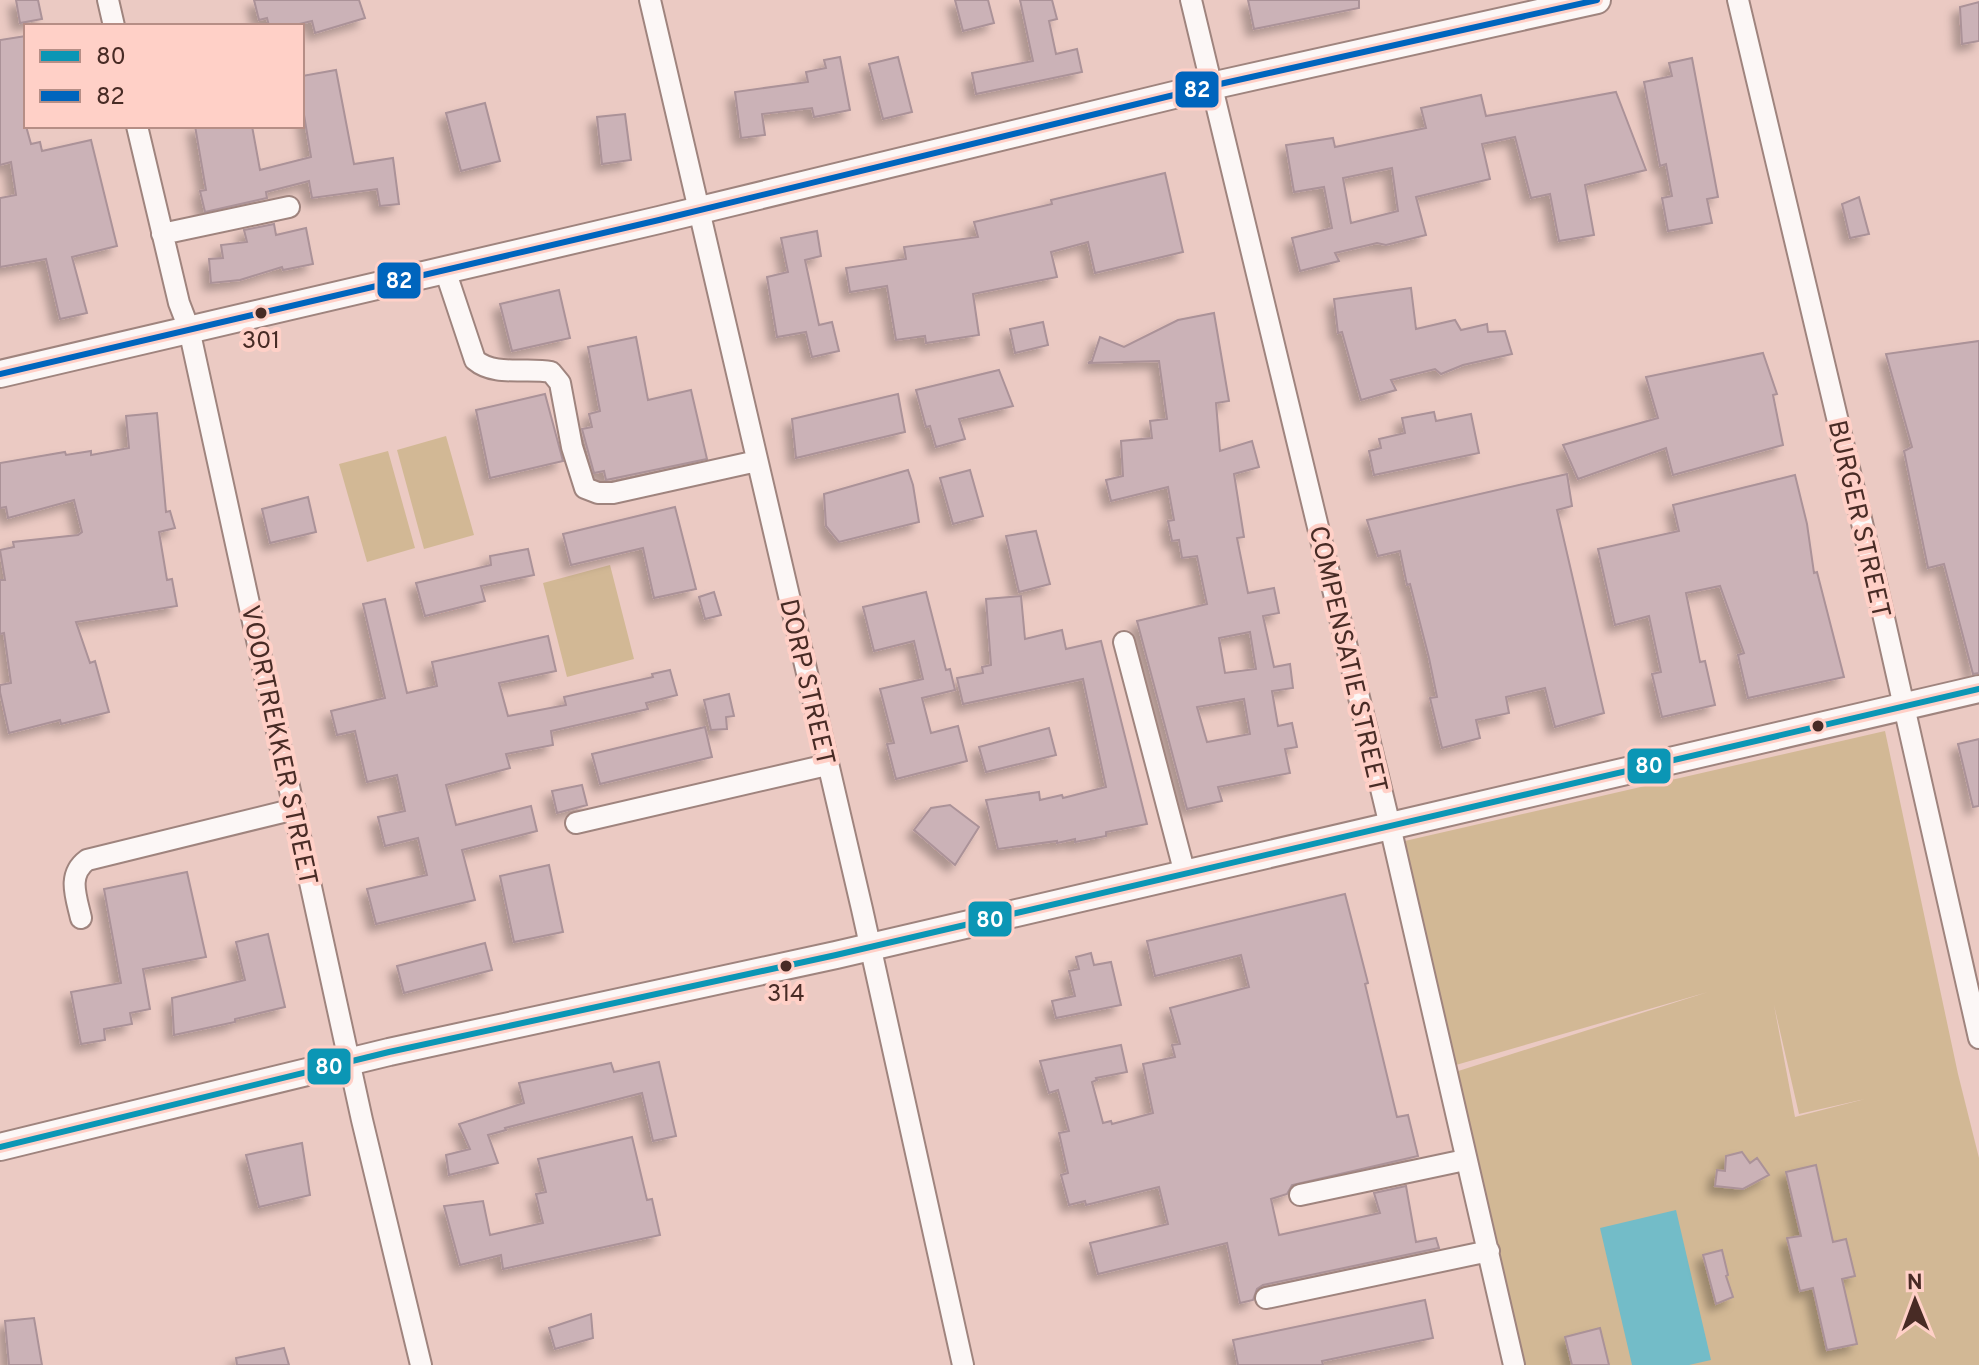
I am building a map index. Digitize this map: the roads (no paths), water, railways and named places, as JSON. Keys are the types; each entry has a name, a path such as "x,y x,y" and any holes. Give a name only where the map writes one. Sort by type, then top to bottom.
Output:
{"main road":[{"path":"0,374 1211,86 1597,0"},
{"path":"0,1147 349,1062 870,947 1979,689"}],"street":[{"path":"108,0 114,24"},
{"name":"DORP STREET","path":"650,0 870,947 963,1365"},
{"name":"COMPENSATIE STREET","path":"1191,0 1390,826 1514,1365"},
{"name":"BURGER STREET","path":"1738,0 1979,1038"},
{"name":"VOORTREKKER STREET","path":"137,128 179,303 189,329 349,1062 421,1365"},
{"path":"162,234 289,207"},
{"path":"445,270 475,360 482,366 499,370 551,372 560,383 572,447 585,488 598,493 613,493 757,461"},
{"path":"1124,642 1185,874"},
{"path":"576,823 827,765"},
{"path":"81,918 74,875 87,860 295,809"},
{"path":"1300,1195 1465,1160"},
{"path":"1266,1298 1489,1251"}],"water":[{"path":"1676,1210 1711,1360 1689,1365 1632,1365 1600,1228"}],"place":[{"name":"301","path":"261,313"},
{"name":"314","path":"786,966"}]}
